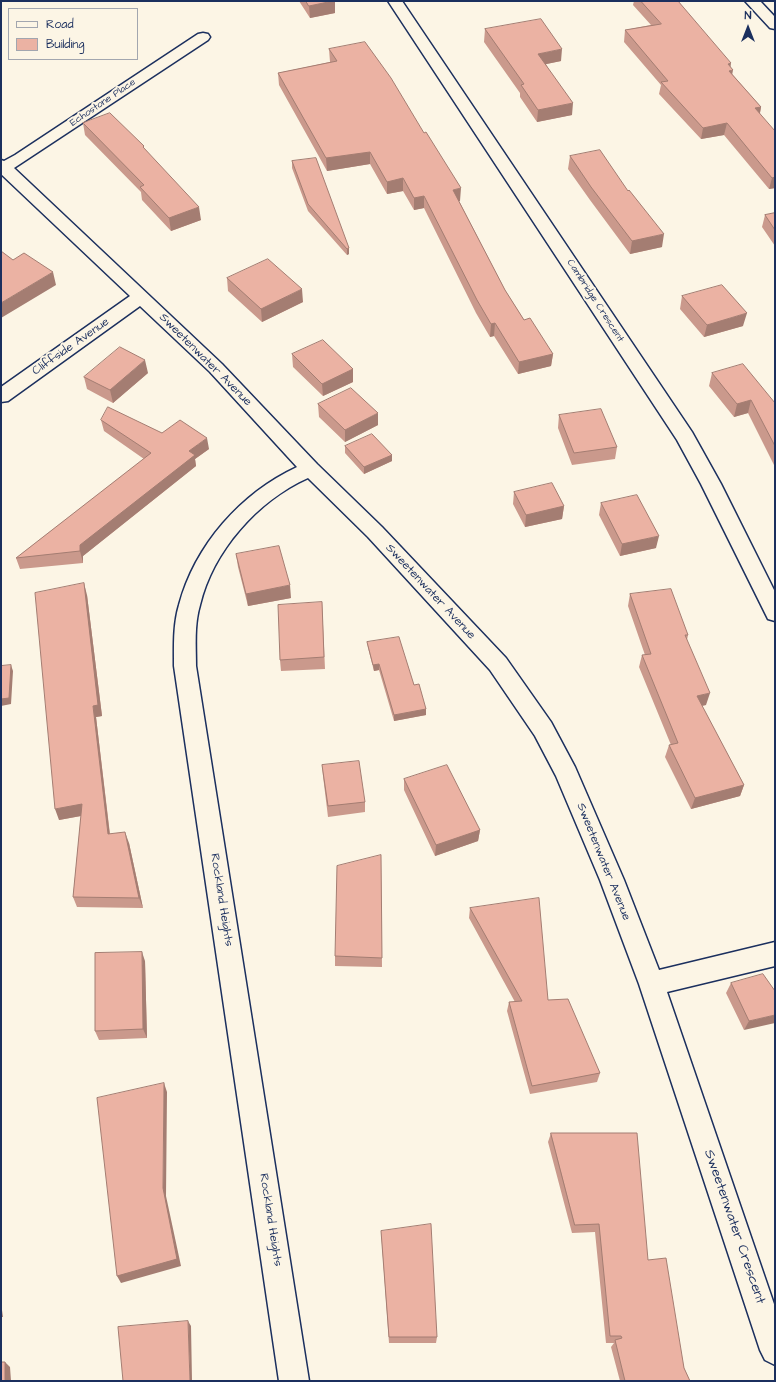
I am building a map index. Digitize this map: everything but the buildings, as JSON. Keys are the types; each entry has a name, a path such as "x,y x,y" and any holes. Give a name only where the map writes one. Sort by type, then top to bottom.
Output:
{"street":[{"name":"Cambridge Crescent","path":"395,1 685,437 711,484 775,613"},
{"path":"752,1 775,25"},
{"name":"Echostone Place","path":"2,167 21,158 203,37"},
{"name":"Sweetenwater Avenue","path":"2,167 216,368 310,469 385,544 498,664 521,695 543,729 567,774 612,880 652,984 700,1127"},
{"name":"Cliffside Avenue","path":"1,396 141,297"},
{"name":"Rockland Heights","path":"294,1381 185,666 184,634 189,606 198,577 216,546 238,520 276,486 310,469"},
{"path":"652,984 775,954"},
{"name":"Sweetenwater Crescent","path":"700,1127 775,1350"}]}
